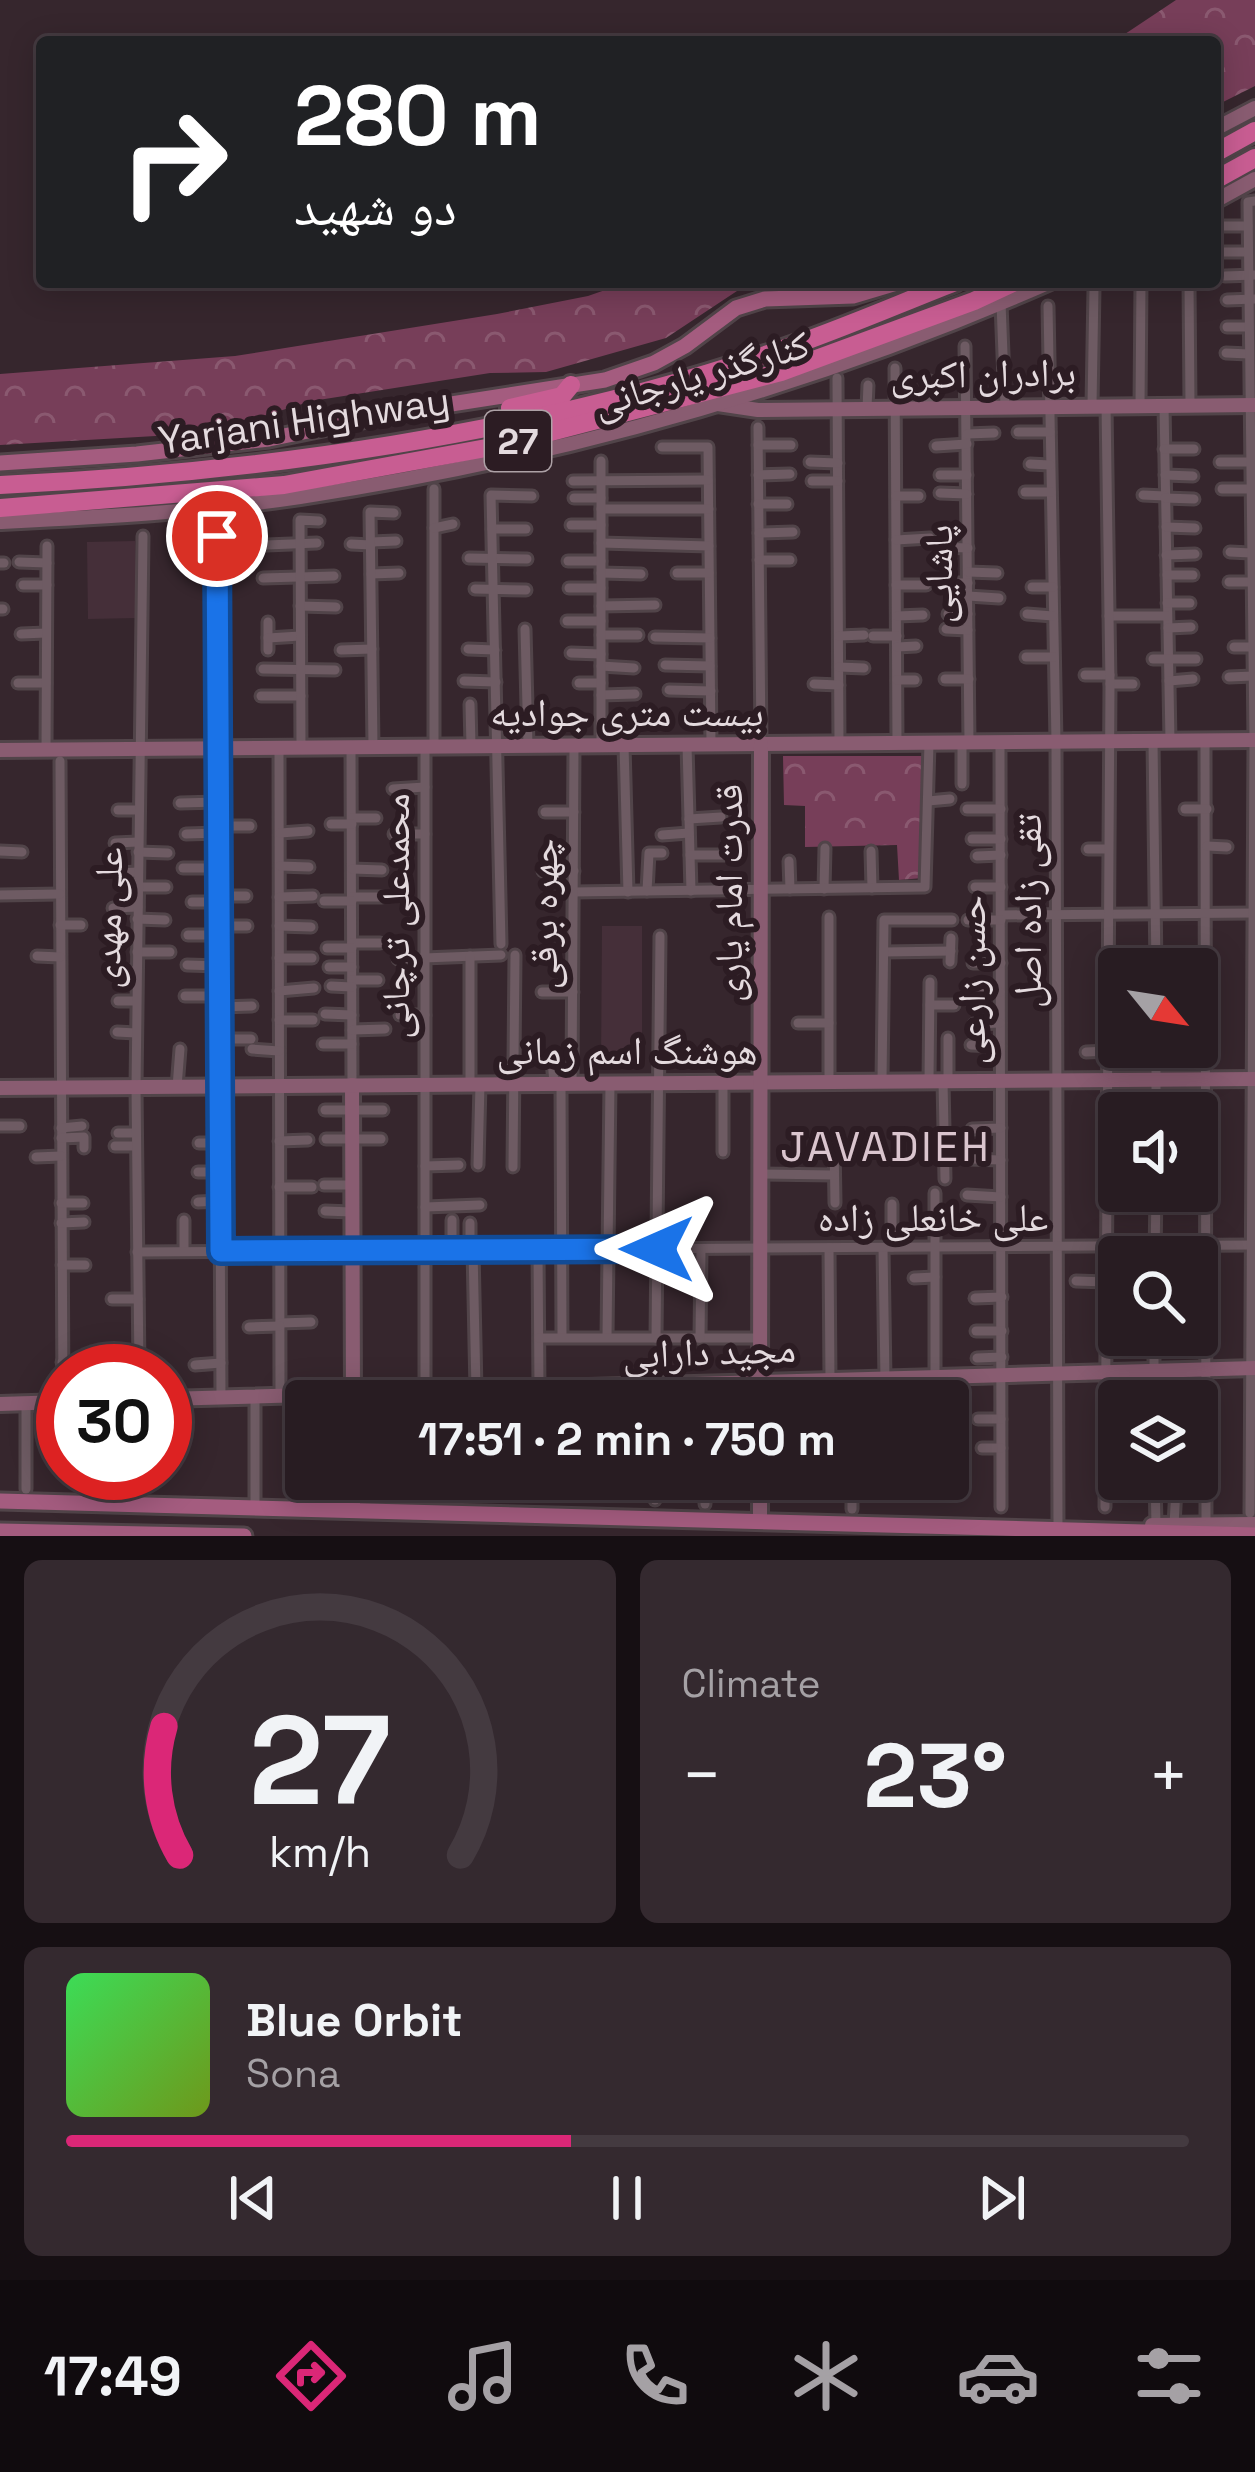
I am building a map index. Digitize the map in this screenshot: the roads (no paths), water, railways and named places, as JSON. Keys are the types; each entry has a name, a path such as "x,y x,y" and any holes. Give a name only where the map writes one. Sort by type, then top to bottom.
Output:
{"highway":[{"path":"1221,150 1249,134"},
{"path":"1221,177 1255,158"},
{"name":"Yarjani Highway","path":"0,485 254,466 429,437 599,401 776,352 940,288"},
{"name":"Yarjani Highway","path":"0,508 307,481 518,441 781,372 1002,288"},
{"path":"429,437 443,424 562,396 571,385"},
{"path":"307,481 342,490"}],"main road":[{"name":"کنارگذر یارجانی","path":"0,464 269,439 406,411 605,380 654,363 686,346 736,308 765,298 853,296 880,288"},
{"path":"0,1501 1255,1535"},
{"path":"0,1531 244,1536"}],"street":[{"path":"1221,126 1255,108"},
{"path":"1221,198 1255,179"},
{"path":"1049,1527 1206,1525 1252,1518 1251,201"},
{"path":"1225,226 1248,226"},
{"path":"1224,252 1248,252"},
{"path":"1225,276 1252,275"},
{"name":"کنارگذر یارجانی","path":"0,522 139,514 342,490 543,452 837,368 1037,288"},
{"path":"1094,288 1109,616 1108,948"},
{"path":"1140,405 1142,288"},
{"path":"1189,288 1190,405"},
{"path":"1227,300 1252,299"},
{"path":"1001,304 1005,406"},
{"name":"تقی زاده اصل","path":"1048,305 1058,1081 1056,1374 1049,1527"},
{"path":"1227,327 1249,327"},
{"name":"پاشایی","path":"962,784 968,679 965,346"},
{"path":"989,346 1003,347"},
{"path":"1226,352 1249,354"},
{"path":"896,368 898,743"},
{"path":"837,378 839,743"},
{"path":"928,406 930,381"},
{"path":"867,408 868,385"},
{"name":"برادران اکبری","path":"713,404 758,410 1252,405"},
{"path":"1156,948 1168,681 1163,405"},
{"path":"758,427 761,744"},
{"path":"1018,432 1050,432"},
{"path":"936,446 994,433"},
{"path":"878,435 896,434"},
{"path":"758,445 791,445"},
{"path":"662,447 708,447 711,744"},
{"path":"1164,449 1194,448"},
{"path":"601,461 601,746"},
{"path":"810,462 838,464"},
{"path":"1220,462 1252,462"},
{"path":"1030,464 1050,465"},
{"path":"758,475 790,475"},
{"path":"940,475 967,475"},
{"path":"1165,475 1193,476"},
{"path":"574,481 708,480"},
{"path":"812,481 838,481"},
{"name":"محمدعلی ترچانی","path":"425,1380 425,788 434,489"},
{"path":"1222,489 1253,489"},
{"path":"1025,492 1051,492"},
{"path":"940,493 967,494"},
{"path":"398,948 398,958 501,950 491,494 532,496"},
{"path":"1143,495 1194,499"},
{"path":"896,496 919,496"},
{"path":"574,498 601,504 709,509"},
{"path":"758,504 788,504"},
{"path":"374,747 370,512 394,513"},
{"path":"301,748 300,520 319,521"},
{"path":"1235,521 1253,521"},
{"path":"434,527 453,524"},
{"path":"571,525 601,525"},
{"path":"1166,527 1195,528"},
{"path":"492,529 526,530"},
{"path":"759,533 794,532"},
{"name":"علی مهدی","path":"139,1344 136,1001 143,536"},
{"path":"217,536 221,1251 227,1335 221,1398"},
{"path":"896,540 930,538"},
{"path":"351,544 396,542"},
{"path":"266,545 316,543"},
{"path":"601,543 709,546"},
{"path":"46,750 47,546"},
{"path":"940,547 968,548"},
{"path":"1230,552 1252,550"},
{"path":"1166,555 1195,554"},
{"path":"469,558 527,559"},
{"path":"759,560 790,560"},
{"path":"568,561 641,574"},
{"path":"19,562 47,563"},
{"path":"677,572 709,573"},
{"path":"944,584 997,573"},
{"path":"371,574 399,574"},
{"path":"1167,575 1193,575"},
{"path":"263,578 334,576"},
{"path":"1229,582 1253,580"},
{"path":"23,585 47,585"},
{"path":"896,585 926,585"},
{"path":"569,587 601,588"},
{"path":"1032,587 1053,587"},
{"path":"475,590 526,590"},
{"path":"968,596 999,598"},
{"path":"601,606 655,604"},
{"path":"1167,616 1190,604"},
{"path":"1234,613 1253,605"},
{"path":"300,606 336,607"},
{"path":"948,614 968,614"},
{"path":"1027,614 1053,616"},
{"path":"897,616 923,616"},
{"path":"1109,616 1167,616 1191,627"},
{"path":"567,622 601,621"},
{"path":"268,622 268,644 300,635"},
{"path":"525,629 528,746"},
{"path":"946,629 968,630"},
{"path":"20,634 46,633"},
{"path":"601,635 638,635"},
{"path":"838,636 869,635 916,646"},
{"path":"655,637 710,638"},
{"path":"1234,647 1254,644"},
{"path":"468,649 495,650"},
{"path":"341,650 372,650"},
{"path":"572,653 634,668"},
{"path":"1026,657 1054,657"},
{"path":"1153,659 1196,658"},
{"path":"823,660 864,668"},
{"path":"665,665 710,666"},
{"path":"263,669 335,670"},
{"path":"1084,675 1133,684"},
{"path":"1229,677 1254,685"},
{"path":"945,679 968,679"},
{"path":"1168,681 1192,679"},
{"path":"897,680 915,680"},
{"path":"464,681 496,682"},
{"path":"18,683 46,683"},
{"path":"579,683 635,694"},
{"path":"814,684 839,685"},
{"path":"669,690 711,691"},
{"path":"261,696 301,696"},
{"path":"470,704 471,746"},
{"path":"1205,740 1205,948"},
{"name":"بیست متری جوادیه","path":"0,750 1255,740"},
{"path":"574,892 926,887 929,742"},
{"name":"حسن زارعی","path":"1000,742 1001,1507"},
{"name":"قدرت امام یاری","path":"760,1380 761,744"},
{"path":"624,745 628,892"},
{"path":"687,745 691,891"},
{"name":"چهره برقی","path":"562,1084 573,1017 574,746"},
{"path":"279,748 280,1396"},
{"path":"351,748 353,1380"},
{"path":"60,760 62,1344"},
{"path":"394,789 425,788"},
{"path":"928,801 950,799"},
{"path":"180,803 218,802"},
{"path":"967,809 1001,809"},
{"path":"1185,809 1207,809"},
{"path":"118,810 139,810"},
{"path":"545,812 574,812"},
{"path":"689,819 721,817"},
{"path":"331,824 376,818"},
{"path":"185,834 250,826"},
{"path":"280,833 308,831"},
{"path":"662,836 689,833"},
{"path":"394,834 425,834"},
{"path":"971,839 1001,839"},
{"path":"115,842 168,853"},
{"path":"928,847 941,846"},
{"path":"1207,846 1227,847"},
{"path":"824,889 825,848"},
{"path":"1088,849 1108,849"},
{"path":"0,851 22,852"},
{"path":"871,851 872,888"},
{"path":"647,891 649,853 662,854"},
{"path":"690,855 730,855"},
{"path":"977,856 1001,855"},
{"path":"789,861 790,890"},
{"path":"280,866 309,867"},
{"path":"183,868 219,868"},
{"path":"352,869 382,870"},
{"path":"543,871 574,871"},
{"path":"118,873 138,872"},
{"path":"138,887 166,887"},
{"path":"975,887 1001,887"},
{"path":"0,895 60,894"},
{"path":"193,902 246,896"},
{"path":"279,897 313,896"},
{"path":"324,901 382,897"},
{"path":"113,908 165,920"},
{"path":"968,920 1057,914 1253,913"},
{"path":"829,917 829,1082"},
{"path":"882,1081 884,920 952,920"},
{"path":"45,931 81,925"},
{"path":"188,935 248,926"},
{"path":"279,926 311,927"},
{"path":"656,1337 660,936"},
{"path":"116,938 137,938"},
{"path":"884,952 951,956 951,938"},
{"path":"327,948 380,943"},
{"path":"137,952 170,952"},
{"path":"513,1167 515,955"},
{"path":"37,956 60,957"},
{"path":"470,956 478,1166"},
{"path":"279,958 312,958"},
{"path":"973,963 1000,963"},
{"path":"187,965 220,966"},
{"path":"329,967 352,967"},
{"path":"117,970 137,971"},
{"path":"332,986 378,980"},
{"path":"930,982 945,1179"},
{"path":"279,991 314,988"},
{"path":"542,992 573,992"},
{"path":"970,992 1000,992"},
{"path":"184,996 252,1006"},
{"path":"118,1001 136,1001"},
{"path":"930,1004 954,1005"},
{"path":"325,1014 352,1015"},
{"path":"400,1015 425,1015"},
{"path":"573,1017 588,1016"},
{"path":"279,1020 313,1020"},
{"path":"798,1023 829,1023"},
{"path":"974,1024 1000,1024"},
{"path":"352,1030 385,1029"},
{"path":"117,1032 136,1033"},
{"path":"940,1081 948,1038"},
{"path":"220,1039 279,1051"},
{"path":"323,1044 352,1044"},
{"path":"971,1046 1000,1046"},
{"path":"177,1087 181,1049"},
{"path":"1086,1052 1098,1051"},
{"path":"552,1059 562,1084 562,1337"},
{"path":"1108,1236 1109,1068"},
{"path":"1157,1068 1157,1092"},
{"path":"1206,1092 1207,1068"},
{"name":"هوشنگ اسم زمانی","path":"0,1088 1253,1078"},
{"path":"608,1337 610,1083"},
{"path":"723,1083 723,1152"},
{"path":"325,1110 383,1110"},
{"path":"409,1121 425,1121"},
{"path":"0,1126 20,1126"},
{"path":"61,1133 82,1126"},
{"path":"972,1129 1000,1128"},
{"path":"61,1133 84,1137 84,1148"},
{"path":"118,1133 136,1133"},
{"path":"326,1139 381,1139"},
{"path":"279,1141 308,1140"},
{"path":"199,1143 221,1143"},
{"path":"834,1143 836,1203"},
{"path":"115,1146 136,1146"},
{"path":"36,1157 61,1156"},
{"path":"970,1159 1001,1160"},
{"path":"425,1166 459,1165"},
{"path":"123,1172 136,1171"},
{"path":"198,1172 221,1172"},
{"path":"760,1174 834,1175"},
{"path":"61,1180 77,1179"},
{"path":"279,1187 352,1185"},
{"path":"935,1193 935,1377"},
{"path":"967,1196 1001,1197"},
{"path":"198,1202 221,1201"},
{"path":"61,1203 83,1203"},
{"path":"885,1379 892,1204"},
{"path":"425,1208 480,1205"},
{"path":"325,1210 352,1212"},
{"path":"184,1220 184,1251"},
{"path":"452,1220 452,1250"},
{"path":"62,1223 84,1222"},
{"path":"470,1223 476,1380"},
{"name":"علی خانعلی زاده","path":"1218,1245 1252,1245"},
{"name":"علی خانعلی زاده","path":"137,1252 1098,1246"},
{"path":"829,1248 830,1380"},
{"path":"538,1249 539,1380"},
{"path":"700,1338 701,1249"},
{"path":"62,1265 85,1265"},
{"path":"914,1278 934,1276"},
{"path":"1076,1281 1098,1282"},
{"path":"976,1298 1001,1297"},
{"path":"112,1299 138,1299"},
{"path":"249,1327 311,1322"},
{"path":"976,1331 1002,1331"},
{"path":"539,1338 760,1338"},
{"path":"1106,1356 1106,1507"},
{"path":"1154,1356 1154,1380"},
{"path":"1206,1356 1206,1525"},
{"path":"977,1358 1002,1357"},
{"path":"195,1365 221,1364"},
{"name":"مجید دارابی","path":"852,1380 1253,1368"},
{"name":"مجید دارابی","path":"192,1399 285,1396"},
{"path":"255,1397 255,1508"},
{"path":"26,1403 26,1489"},
{"path":"0,1404 36,1403"},
{"path":"978,1419 1001,1419"},
{"path":"982,1448 1001,1448"},
{"path":"353,1500 353,1510"},
{"path":"760,1500 760,1520"},
{"path":"852,1500 852,1508"},
{"path":"1155,1500 1156,1525"},
{"path":"1174,1525 1175,1500"}],"district":[{"name":"JAVADIEH","path":"886,1146"}]}
